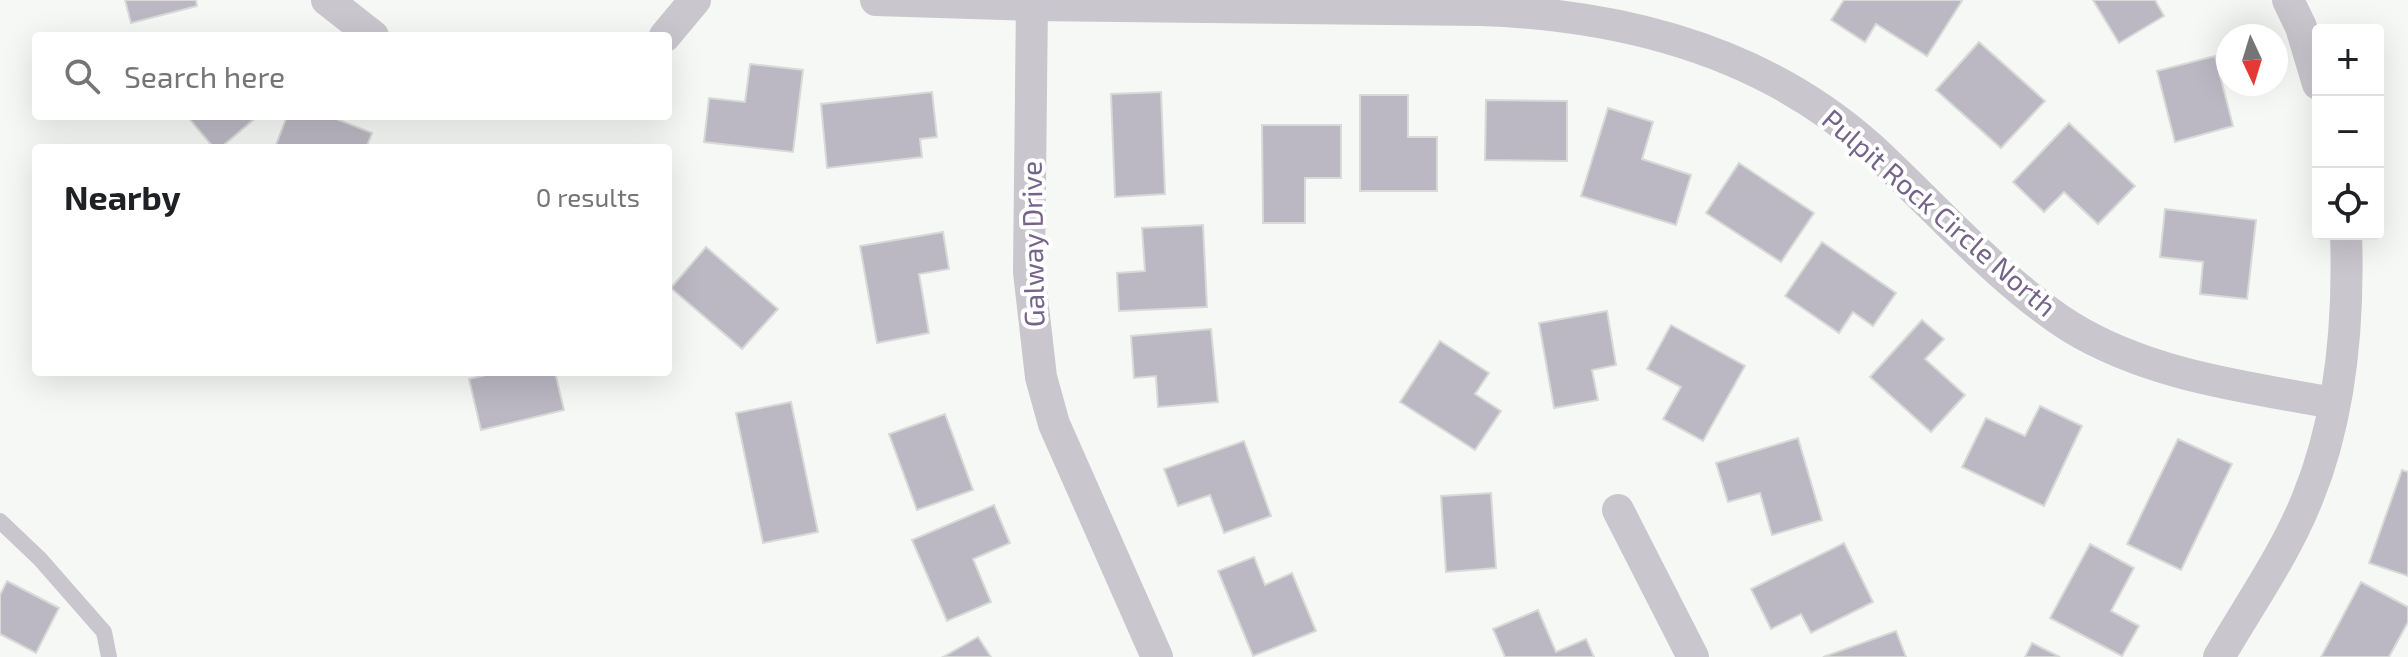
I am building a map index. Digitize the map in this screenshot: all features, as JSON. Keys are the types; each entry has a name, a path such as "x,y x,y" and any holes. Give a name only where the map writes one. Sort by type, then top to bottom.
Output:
{"street":[{"path":"327,0 368,32"},
{"path":"668,32 695,0"},
{"name":"Pulpit Rock Circle North","path":"876,0 1549,12 1612,21 1677,40 1776,82 1837,120 2026,293 2069,326 2115,350 2166,368 2221,383 2334,403"},
{"path":"2288,0 2301,27 2312,64"},
{"name":"Galway Drive","path":"1032,3 1029,272 1041,377 1054,424 1157,657"},
{"path":"2219,657 2291,533 2308,496 2334,403 2345,317 2346,240"},
{"path":"1618,510 1693,657"}],"lane":[{"path":"0,521 40,559 104,632 109,657"}],"building":[{"path":"125,0 196,0 197,6 131,23"},
{"path":"1844,0 1962,1 1927,56 1876,24 1865,42 1831,20"},
{"path":"2093,0 2155,0 2164,16 2119,43"},
{"path":"1979,42 2045,101 2001,148 1936,90"},
{"path":"2215,56 2216,96 2225,96 2233,126 2175,142 2157,71"},
{"path":"750,64 803,70 793,152 704,142 709,98 745,102"},
{"path":"932,92 937,137 920,139 922,157 827,168 821,104"},
{"path":"1161,92 1165,194 1115,197 1111,94"},
{"path":"1360,95 1408,95 1408,137 1437,137 1437,191 1360,191"},
{"path":"1486,100 1567,101 1567,161 1485,160"},
{"path":"1608,108 1653,122 1642,159 1691,175 1676,225 1581,196"},
{"path":"190,120 253,120 225,144 211,144"},
{"path":"286,120 339,120 372,133 368,144 276,144"},
{"path":"2069,123 2135,186 2098,224 2064,192 2044,212 2013,182"},
{"path":"1262,125 1341,125 1341,178 1305,178 1305,223 1263,223"},
{"path":"1739,163 1814,213 1781,262 1706,213"},
{"path":"2165,209 2256,220 2247,299 2200,294 2203,262 2160,257"},
{"path":"1203,225 1207,307 1119,311 1117,273 1145,271 1142,228"},
{"path":"943,232 949,269 919,274 929,333 877,343 860,246"},
{"path":"1822,242 1896,293 1873,326 1853,312 1839,333 1785,296"},
{"path":"706,247 778,309 742,349 672,287"},
{"path":"1607,311 1616,365 1592,370 1598,400 1554,408 1539,323"},
{"path":"1922,320 1944,339 1925,359 1965,395 1931,432 1870,377"},
{"path":"1671,325 1745,366 1703,441 1663,419 1681,387 1647,369"},
{"path":"1211,329 1218,402 1158,407 1156,376 1134,378 1131,336"},
{"path":"1440,341 1489,373 1475,394 1501,411 1475,450 1400,402"},
{"path":"481,376 556,376 564,410 481,430 469,379"},
{"path":"791,402 818,532 763,543 736,413"},
{"path":"2040,406 2082,426 2044,506 1962,467 1986,418 2025,436"},
{"path":"945,414 973,490 917,510 889,434"},
{"path":"1798,438 1822,520 1772,535 1760,493 1728,502 1716,463"},
{"path":"2178,439 2232,464 2181,570 2127,544"},
{"path":"1244,441 1271,516 1224,533 1210,495 1178,506 1164,469"},
{"path":"2402,470 2408,472 2408,576 2369,563"},
{"path":"1491,493 1496,568 1446,572 1441,496"},
{"path":"994,505 1010,543 973,559 991,602 947,621 912,540"},
{"path":"1844,543 1873,602 1811,633 1801,614 1771,629 1751,589"},
{"path":"2090,544 2134,568 2111,611 2139,626 2122,656 2050,618"},
{"path":"1254,557 1265,585 1292,573 1316,631 1253,656 1218,571"},
{"path":"7,581 59,608 36,653 0,634 0,595"},
{"path":"2361,582 2408,607 2408,622 2389,657 2321,657"},
{"path":"1538,610 1556,652 1586,639 1594,657 1505,657 1493,629"},
{"path":"1896,631 1906,657 1823,657"},
{"path":"978,637 991,657 943,657"},
{"path":"2032,643 2060,657 2025,657"}]}
